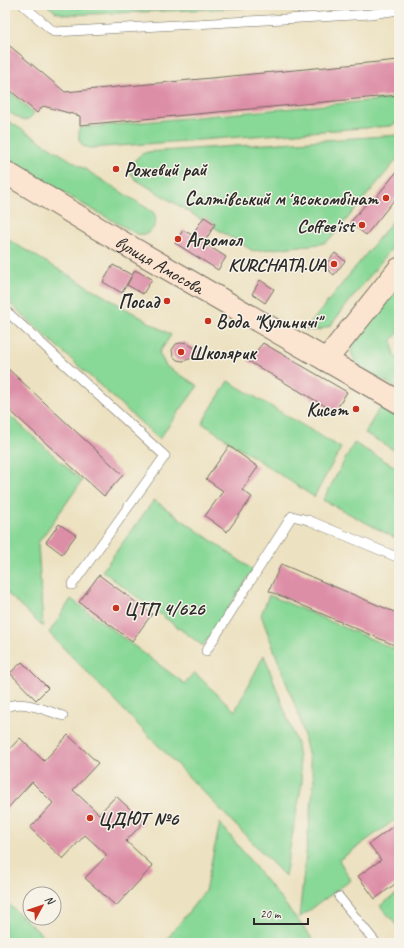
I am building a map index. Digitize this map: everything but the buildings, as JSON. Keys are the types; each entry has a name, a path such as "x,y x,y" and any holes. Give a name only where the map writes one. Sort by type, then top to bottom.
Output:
{"street":[{"name":"вулиця Амосова","path":"5,172 99,229 399,402"},
{"path":"326,360 399,269"}],"lane":[{"path":"23,5 54,32 363,14 399,10"},
{"path":"5,310 165,456 72,585"},
{"path":"206,651 292,516 308,520 399,558"},
{"path":"5,708 10,705 29,705 63,716"},
{"path":"339,897 376,943"}],"green space":[{"path":"47,5 312,5 66,15 56,12"},
{"path":"5,88 34,113 29,118 22,120 5,110"},
{"path":"399,98 399,121 391,126 90,148 83,146 79,140 79,128"},
{"path":"5,119 153,212 156,220 153,228 146,233 137,234 79,202 5,157"},
{"path":"399,135 399,157 332,237 326,242 320,244 253,251 135,179 130,172 136,159 148,152"},
{"path":"399,213 399,239 330,326 319,330 305,330"},
{"path":"5,238 171,335 159,353 166,366 198,386 159,439 5,299"},
{"path":"399,282 399,332 392,340 394,356 399,359 399,389 375,376 359,365 351,352 352,344"},
{"path":"228,381 341,448 314,497 202,423"},
{"path":"380,407 399,418 399,453 365,433"},
{"path":"5,411 82,481 38,543 43,627 5,591"},
{"path":"354,443 399,469 399,540 323,500"},
{"path":"154,500 253,570 203,646 102,571"},
{"path":"269,595 399,651 399,817 339,860 351,880 299,918 314,779 300,719 261,615"},
{"path":"71,599 185,684 194,672 235,711 264,655 297,744 302,782 285,876 49,633"},
{"path":"220,823 316,943 164,943 205,891"},
{"path":"399,892 399,928 380,906"},
{"path":"5,901 22,917 22,926 32,926 51,943 5,943"}],"place":[{"name":"Рожевий рай","path":"116,169"},
{"name":"Салтівський мʼясокомбінат","path":"386,198"},
{"name":"Coffee'ist","path":"362,225"},
{"name":"Агромол","path":"178,239"},
{"name":"KURCHATA.UA","path":"334,264"},
{"name":"Посад","path":"167,301"},
{"name":"Вода \"Кулиничі\"","path":"208,321"},
{"name":"Школярик","path":"181,352"},
{"name":"Кисет","path":"356,409"},
{"name":"ЦТП 4/626","path":"116,608"},
{"name":"ЦДЮТ №6","path":"90,818"}]}
